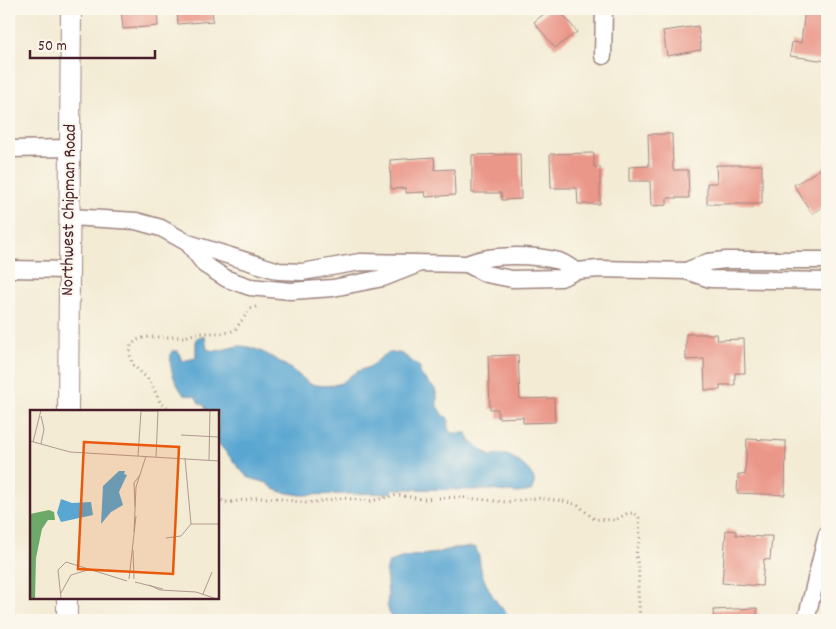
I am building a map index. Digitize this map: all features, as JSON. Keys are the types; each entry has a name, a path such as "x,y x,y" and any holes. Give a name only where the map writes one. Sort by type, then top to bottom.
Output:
{"main road":[{"name":"Northwest Chipman Road","path":"68,410 71,9"},
{"path":"67,599 67,620"}],"street":[{"path":"604,9 604,56"},
{"path":"9,149 71,148"},
{"path":"70,217 136,221 161,228 188,243 279,271 302,272 360,262 422,263 467,264 486,274 512,279 561,278 576,271 599,269 686,271 710,279 827,281"},
{"path":"188,243 205,265 227,279 250,287 267,289 291,291 333,288 383,278 422,263"},
{"path":"686,271 708,262 726,260 827,260"},
{"path":"9,269 70,270"},
{"path":"806,620 827,534"}],"path":[{"path":"172,410 161,404 150,380 132,364 130,354 132,345 137,340 146,337 185,337 236,330 250,309 263,306"},
{"path":"219,498 224,502 275,498 307,503 343,498 370,501 398,495 423,499 458,497 505,502 538,498 578,505 594,519 615,520 628,513 634,513 639,518 640,526 636,554 639,573 640,620"}],"water":[{"path":"205,337 207,349 211,350 241,346 259,350 286,366 310,384 321,386 343,382 355,373 371,366 388,353 402,354 420,367 420,374 435,389 437,406 443,416 447,417 449,421 448,429 453,433 467,433 470,441 490,456 506,455 518,461 532,475 534,484 531,491 518,493 490,490 394,489 389,493 301,495 282,492 274,489 267,483 247,477 219,444 219,410 206,410 205,406 199,403 195,396 184,395 173,374 170,363 172,351 178,351 182,361 196,358 196,339"},
{"path":"475,547 485,582 505,612 508,620 391,620 387,604 386,572 389,562 404,557 437,553 454,548"}],"building":[{"path":"121,9 157,9 158,26 123,29"},
{"path":"177,9 212,9 213,21 178,24"},
{"path":"550,9 559,9 577,32 555,48 534,22"},
{"path":"805,9 827,9 827,61 790,56 792,42 801,43"},
{"path":"698,26 701,50 667,56 663,31"},
{"path":"648,134 672,134 673,170 688,170 689,198 667,198 667,205 651,206 650,181 629,181 629,167 649,166"},
{"path":"594,153 594,167 600,167 600,204 578,204 577,188 551,188 550,154"},
{"path":"520,154 521,199 502,200 501,193 472,193 472,155"},
{"path":"434,157 435,170 454,169 455,195 426,197 425,192 406,193 406,188 391,189 390,160"},
{"path":"716,165 762,165 762,204 707,204 707,183 717,183"},
{"path":"827,165 827,204 812,214 794,185"},
{"path":"686,334 716,334 717,340 744,339 745,373 735,373 735,385 720,385 720,390 705,390 704,359 686,360"},
{"path":"518,355 520,399 554,398 555,422 523,423 523,417 498,418 498,409 490,409 488,356"},
{"path":"747,439 786,441 785,495 737,493 738,474 745,475"},
{"path":"726,530 736,531 736,535 772,536 770,560 764,559 762,586 722,583"},
{"path":"757,608 758,620 714,620 713,610"}]}
